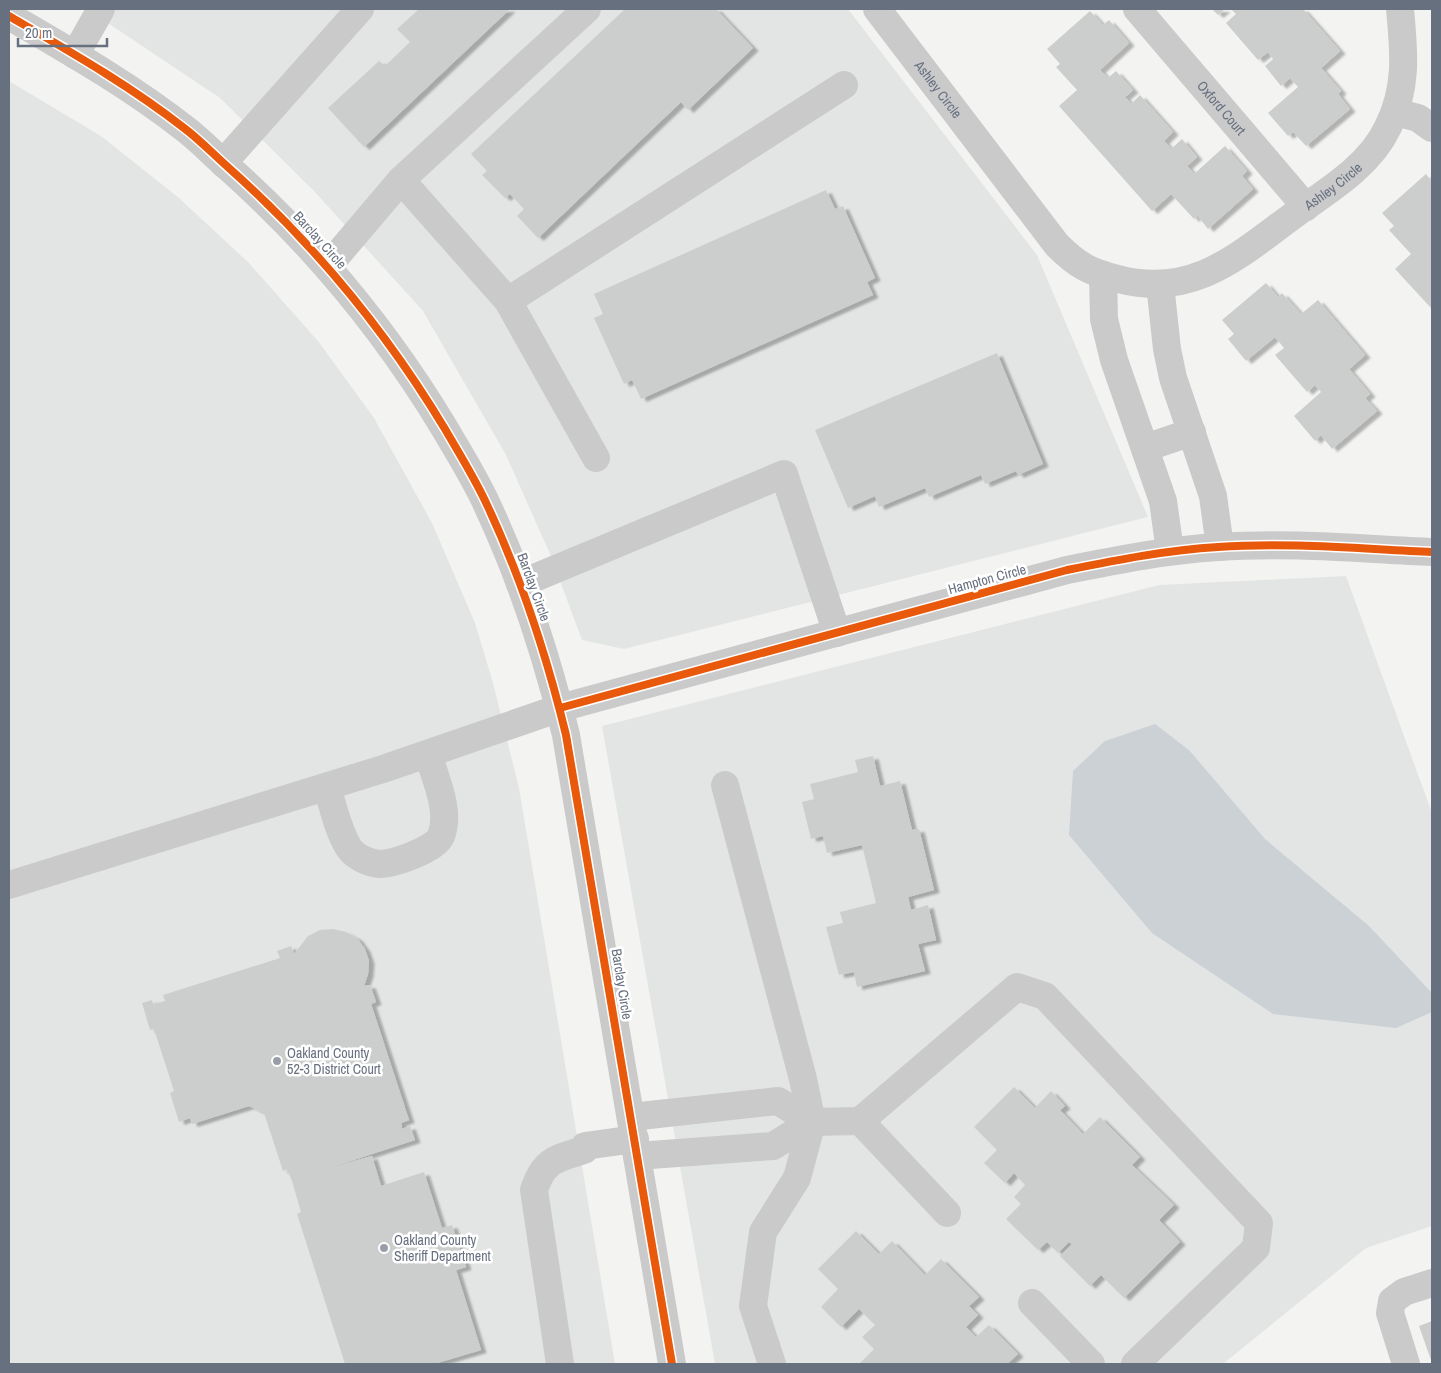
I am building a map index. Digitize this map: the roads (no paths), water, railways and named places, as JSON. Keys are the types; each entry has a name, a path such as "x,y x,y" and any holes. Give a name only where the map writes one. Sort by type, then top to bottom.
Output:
{"street":[{"path":"75,55 101,9"},
{"path":"223,163 360,9"},
{"path":"328,266 401,180 587,9"},
{"name":"Ashley Circle","path":"877,9 1057,245 1074,262 1091,272 1131,282 1160,284 1194,279 1223,266 1306,207 1357,168 1376,149 1395,112 1405,68 1400,9"},
{"name":"Oxford Court","path":"1136,9 1306,207"},
{"name":"Barclay Circle","path":"9,16 132,91 184,128 266,200 328,266 379,328 420,387 480,490 520,584 542,646 560,708 576,782 672,1364"},
{"path":"508,301 844,85"},
{"path":"1395,112 1418,118 1432,128"},
{"path":"401,180 508,301 596,458"},
{"path":"1103,275 1104,319 1114,360 1163,501 1170,551"},
{"path":"1160,284 1169,359 1213,496 1220,547"},
{"path":"1145,448 1192,432"},
{"path":"520,584 784,474 837,633"},
{"name":"Hampton Circle","path":"9,886 428,754 560,708 1067,570 1170,551 1220,547 1283,546 1432,552"},
{"path":"327,786 350,849 362,859 379,864 403,858 426,850 440,838 444,820 441,797 428,754"},
{"path":"725,785 803,1079 812,1122 797,1178 764,1232 753,1306 772,1364"},
{"path":"634,1137 774,1146 812,1122 860,1121 1017,987 1045,996 1259,1223 1256,1248 1135,1364"},
{"path":"560,1364 534,1190 540,1172 557,1158 584,1150 585,1146 634,1137 778,1101 812,1122"},
{"path":"860,1121 947,1213"},
{"path":"1406,1364 1390,1313 1392,1301 1404,1292 1432,1283"},
{"path":"1032,1303 1091,1364"}],"place":[{"name":"Oakland County 52-3 District Court","path":"277,1061"},
{"name":"Oakland County Sheriff Department","path":"384,1248"}]}
